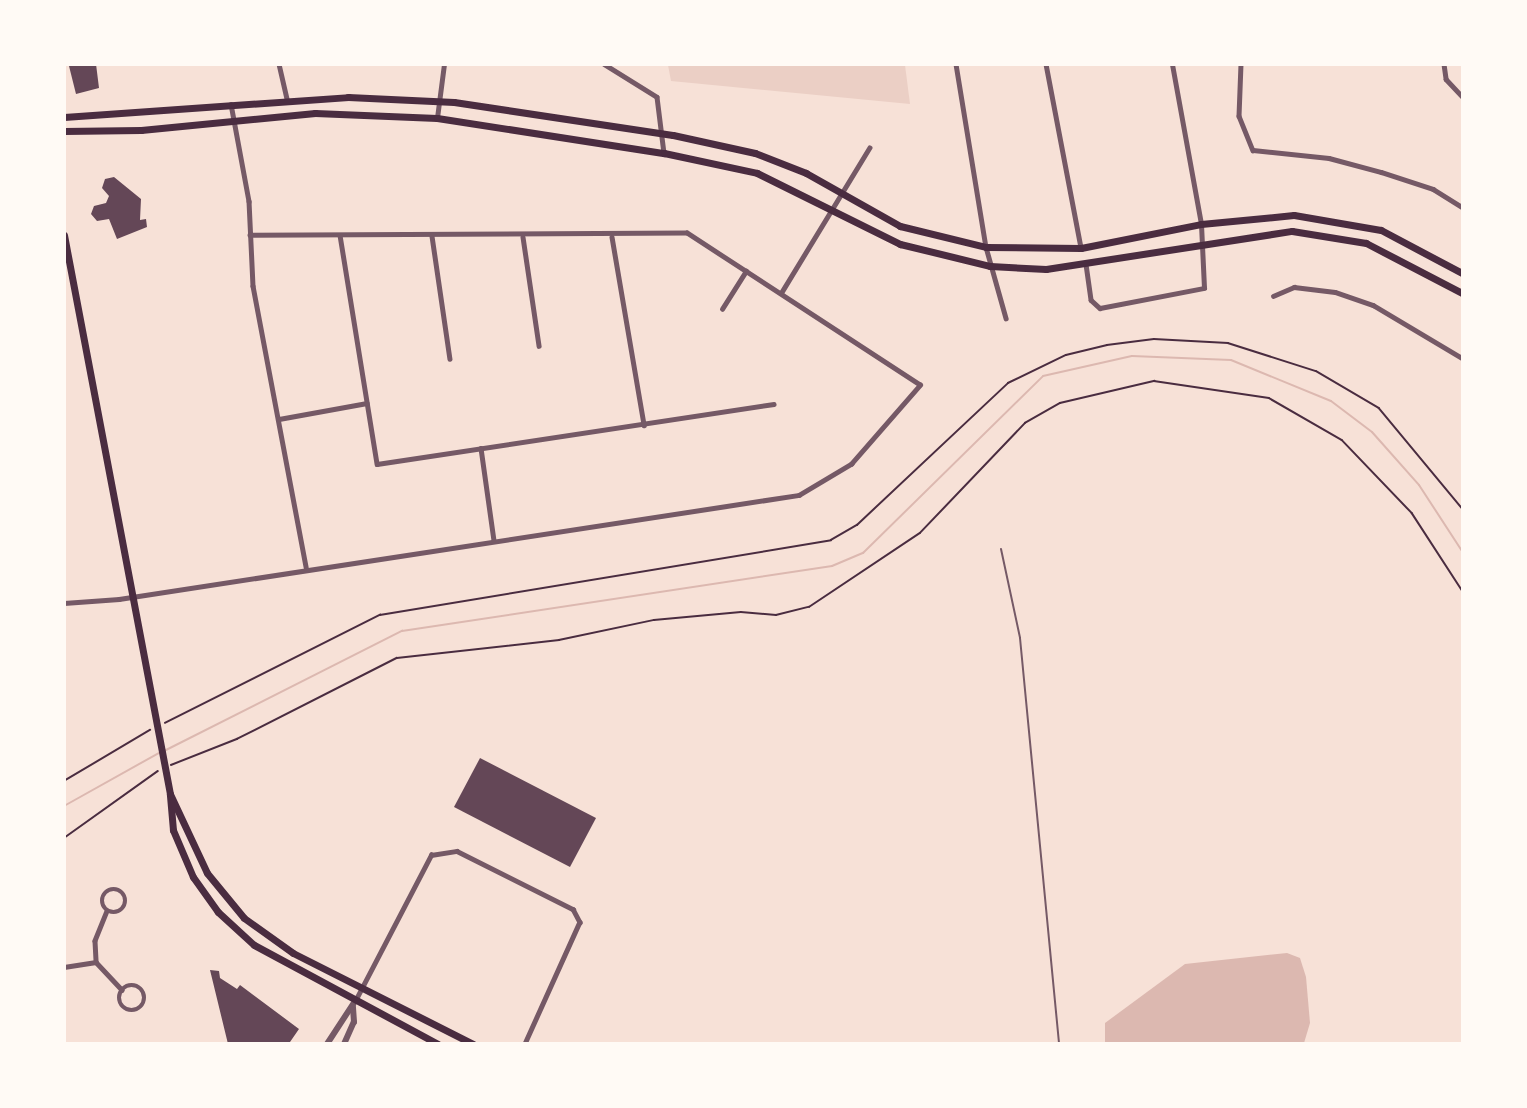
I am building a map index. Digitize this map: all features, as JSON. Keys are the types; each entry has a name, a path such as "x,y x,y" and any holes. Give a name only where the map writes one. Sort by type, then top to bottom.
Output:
{"main road":[{"path":"64,117 287,100 443,101 663,133 772,158 842,193 900,226 986,247 1081,248 1201,224 1271,214 1344,220 1398,237 1462,273"},
{"path":"64,131 159,129 232,119 315,113 437,118 664,153 757,173 900,244 990,266 1046,269 1292,231 1338,237 1388,251 1462,293"},
{"path":"64,235 164,774 170,794 207,873 244,918 292,953 472,1044"},
{"path":"170,794 167,802 181,854 218,912 282,964 354,1003 438,1044"}],"street":[{"path":"279,64 287,100"},
{"path":"437,118 443,101 444,64"},
{"path":"604,64 652,91 663,133 664,153"},
{"path":"956,64 986,247 1006,318"},
{"path":"1046,64 1081,248"},
{"path":"1086,264 1091,300 1100,308 1192,294 1204,288 1199,244 1201,224 1172,64"},
{"path":"1241,64 1239,116 1253,150 1329,158 1381,172 1433,189 1462,207"},
{"path":"1444,64 1446,80 1462,96"},
{"path":"231,104 232,119 248,186 253,286 306,567"},
{"path":"781,293 869,148"},
{"path":"64,603 131,597 306,567 800,495 851,464 920,385 687,233 612,237 250,235"},
{"path":"340,236 377,464 773,404"},
{"path":"432,236 450,359"},
{"path":"523,237 540,346"},
{"path":"612,237 644,425"},
{"path":"722,309 746,271"},
{"path":"1273,296 1294,287 1335,292 1373,305 1462,358"},
{"path":"279,419 367,403"},
{"path":"481,448 494,540"},
{"path":"327,1044 342,1014 354,1003 432,855 457,850 573,909 580,922 525,1044"},
{"path":"107,911 125,906 119,890 102,897 107,911 94,941 96,962 122,990 125,1008 143,1005 145,996 138,986 122,990"},
{"path":"64,966 96,962"},
{"path":"344,1044 354,1022 354,1003"}],"lane":[{"path":"1001,549 1020,638 1059,1044"}],"path":[{"path":"64,781 156,730 380,615 831,540 857,525 1008,383 1057,359 1107,345 1154,339 1228,343 1316,371 1379,408 1462,508"},
{"path":"237,739 397,658 559,640 654,620 741,612 776,615 810,607 920,533 1024,423 1060,403 1154,381 1269,398 1342,440 1412,513 1462,590"},
{"path":"64,838 99,818"}],"shaded area":[{"path":"668,65 905,65 910,104 671,81"},
{"path":"1287,953 1300,958 1306,977 1310,1023 1304,1043 1105,1043 1105,1023 1185,964"}],"building":[{"path":"96,64 99,88 76,94 69,66"},
{"path":"114,177 141,199 140,220 146,219 147,227 117,239 109,219 97,221 91,214 94,206 106,203 109,196 102,188 105,179"},
{"path":"480,758 596,818 570,867 454,807"},
{"path":"210,970 219,971 220,978 237,989 240,985 299,1029 290,1042 228,1044"}],"waterway":[{"path":"164,751 402,631 832,566 863,553 1043,376 1132,356 1231,360 1331,401 1372,432 1419,485 1462,551"},
{"path":"64,806 159,753"}]}
